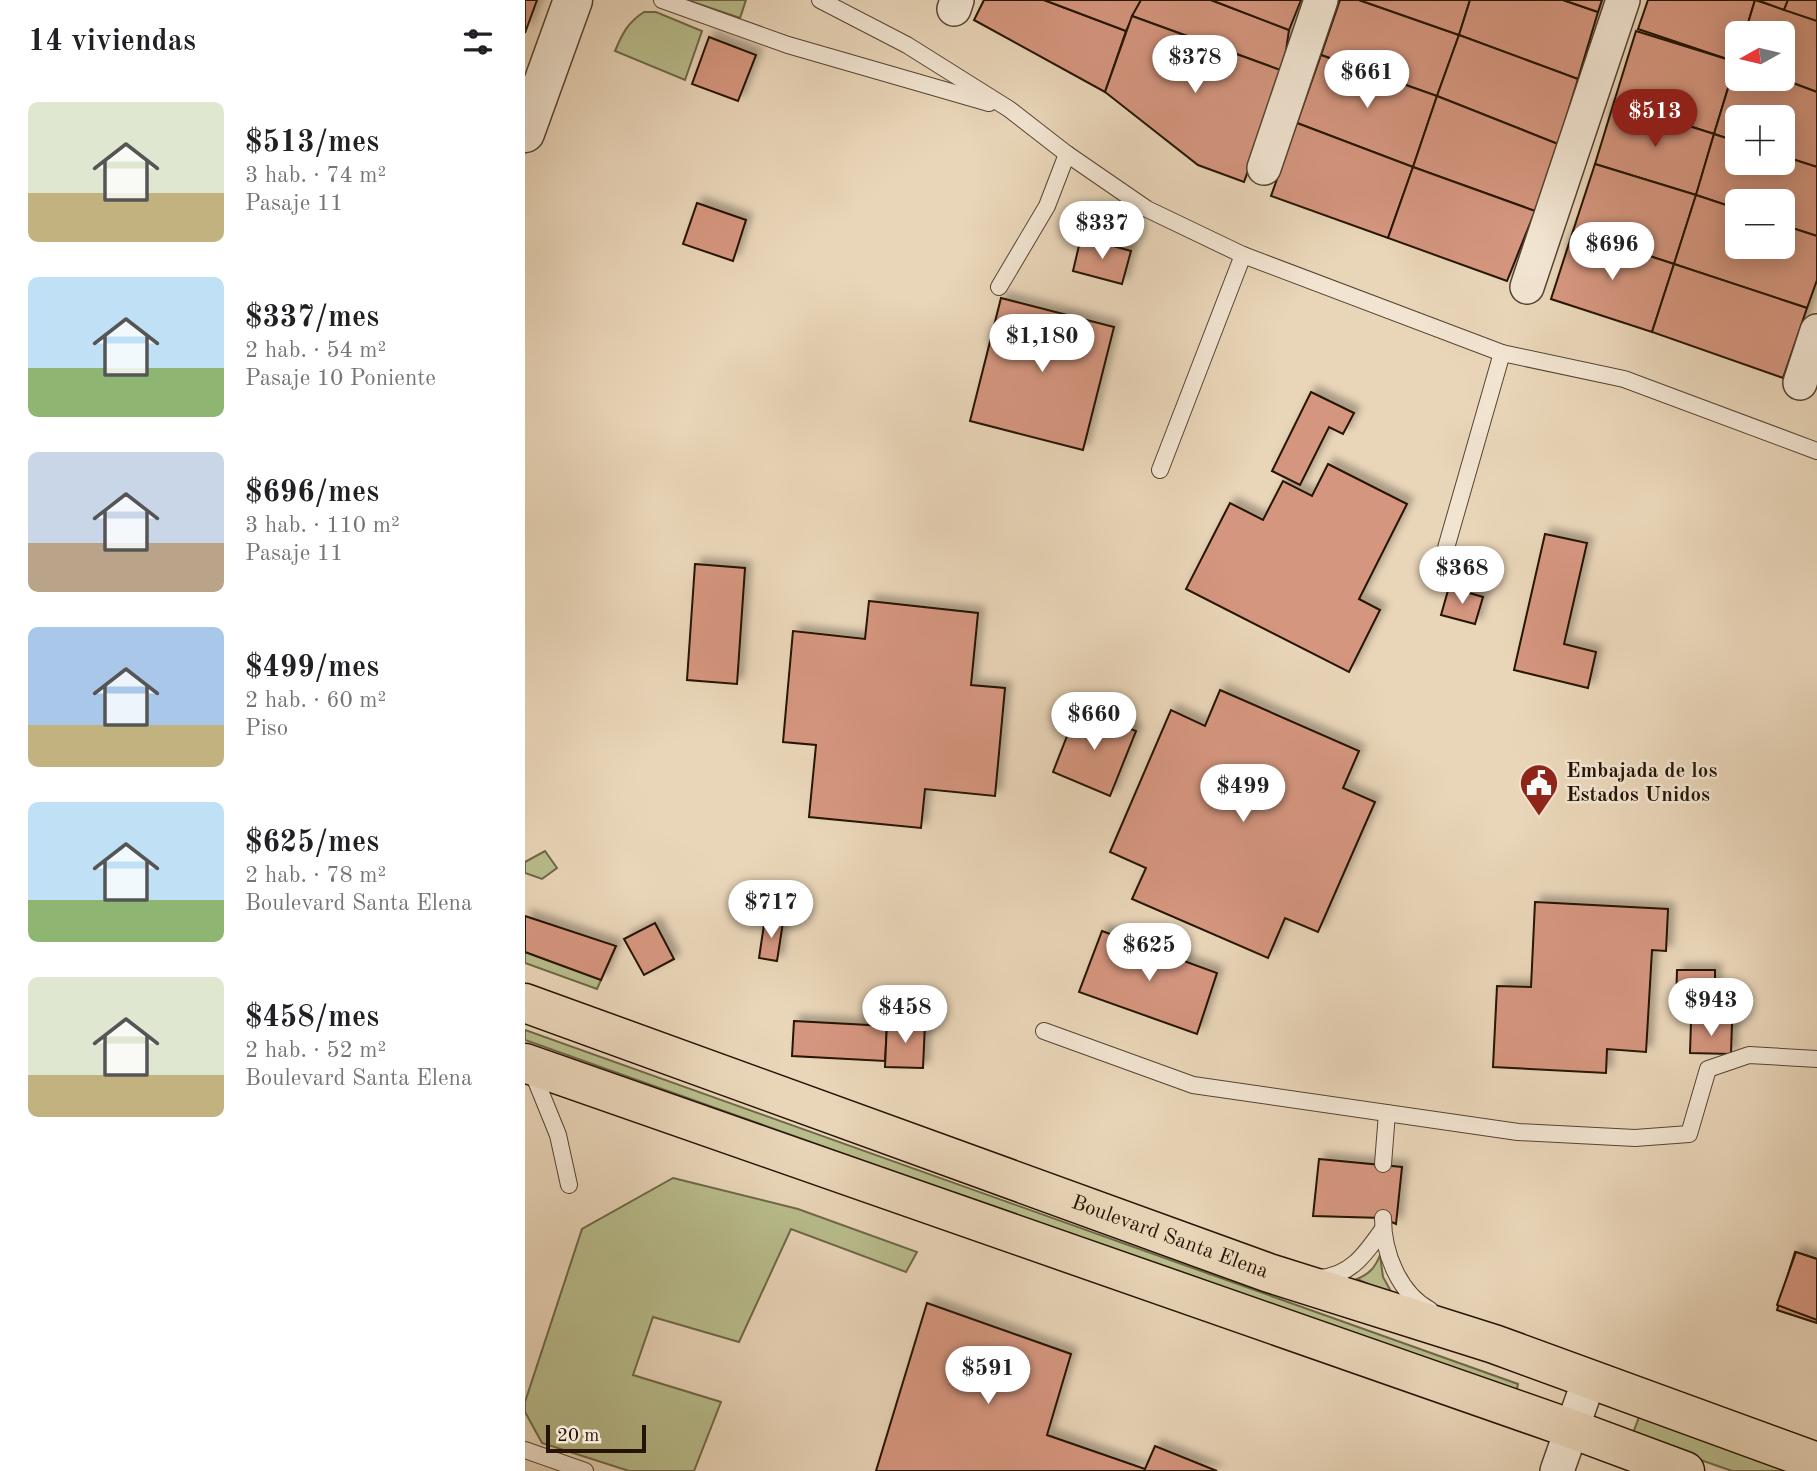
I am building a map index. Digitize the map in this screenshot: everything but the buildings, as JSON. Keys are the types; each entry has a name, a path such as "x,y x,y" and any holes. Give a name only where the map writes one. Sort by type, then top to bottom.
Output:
{"main road":[{"name":"Boulevard Santa Elena","path":"525,1003 1269,1273 1494,1345 1817,1462"},
{"path":"527,1064 1572,1429 1671,1469"}],"street":[{"path":"525,133 573,0"},
{"path":"1264,168 1321,0"},
{"path":"1527,287 1623,0"},
{"path":"1800,383 1817,331"},
{"path":"1557,1471 1589,1380"}],"lane":[{"path":"662,0 851,64 1009,109"},
{"path":"820,0 907,45 1009,109 1067,154 1147,209 1243,255 1502,353 1624,379 1817,451"},
{"path":"999,287 1047,206 1067,154"},
{"path":"1160,470 1243,255"},
{"path":"1446,548 1502,353"},
{"path":"1044,1031 1193,1085 1518,1132 1635,1138 1689,1134 1708,1069 1749,1055 1817,1059"},
{"path":"527,1064 558,1135 569,1185"},
{"path":"1383,1164 1387,1113"},
{"path":"1269,1273 1315,1278 1334,1277 1361,1258 1383,1224 1394,1269 1419,1304 1494,1345"},
{"path":"525,1450 585,1471"}],"green space":[{"path":"687,0 746,0 740,18"},
{"path":"644,12 656,12 702,31 685,80 615,51 626,29"},
{"path":"545,851 557,868 542,879 525,873 525,862"},
{"path":"525,952 601,980 597,989 525,963"},
{"path":"525,1030 1518,1384 1516,1394 525,1040"},
{"path":"673,1178 798,1209 917,1252 906,1272 791,1229 739,1342 653,1317 633,1375 721,1402 694,1471 629,1471 542,1443 525,1412 525,1402 582,1229"},
{"path":"1380,1255 1383,1277 1393,1295 1357,1279 1371,1270"},
{"path":"1643,1406 1817,1471 1732,1471 1632,1436"}],"place":[{"name":"Embajada de los Estados Unidos","path":"1539,817"}]}
